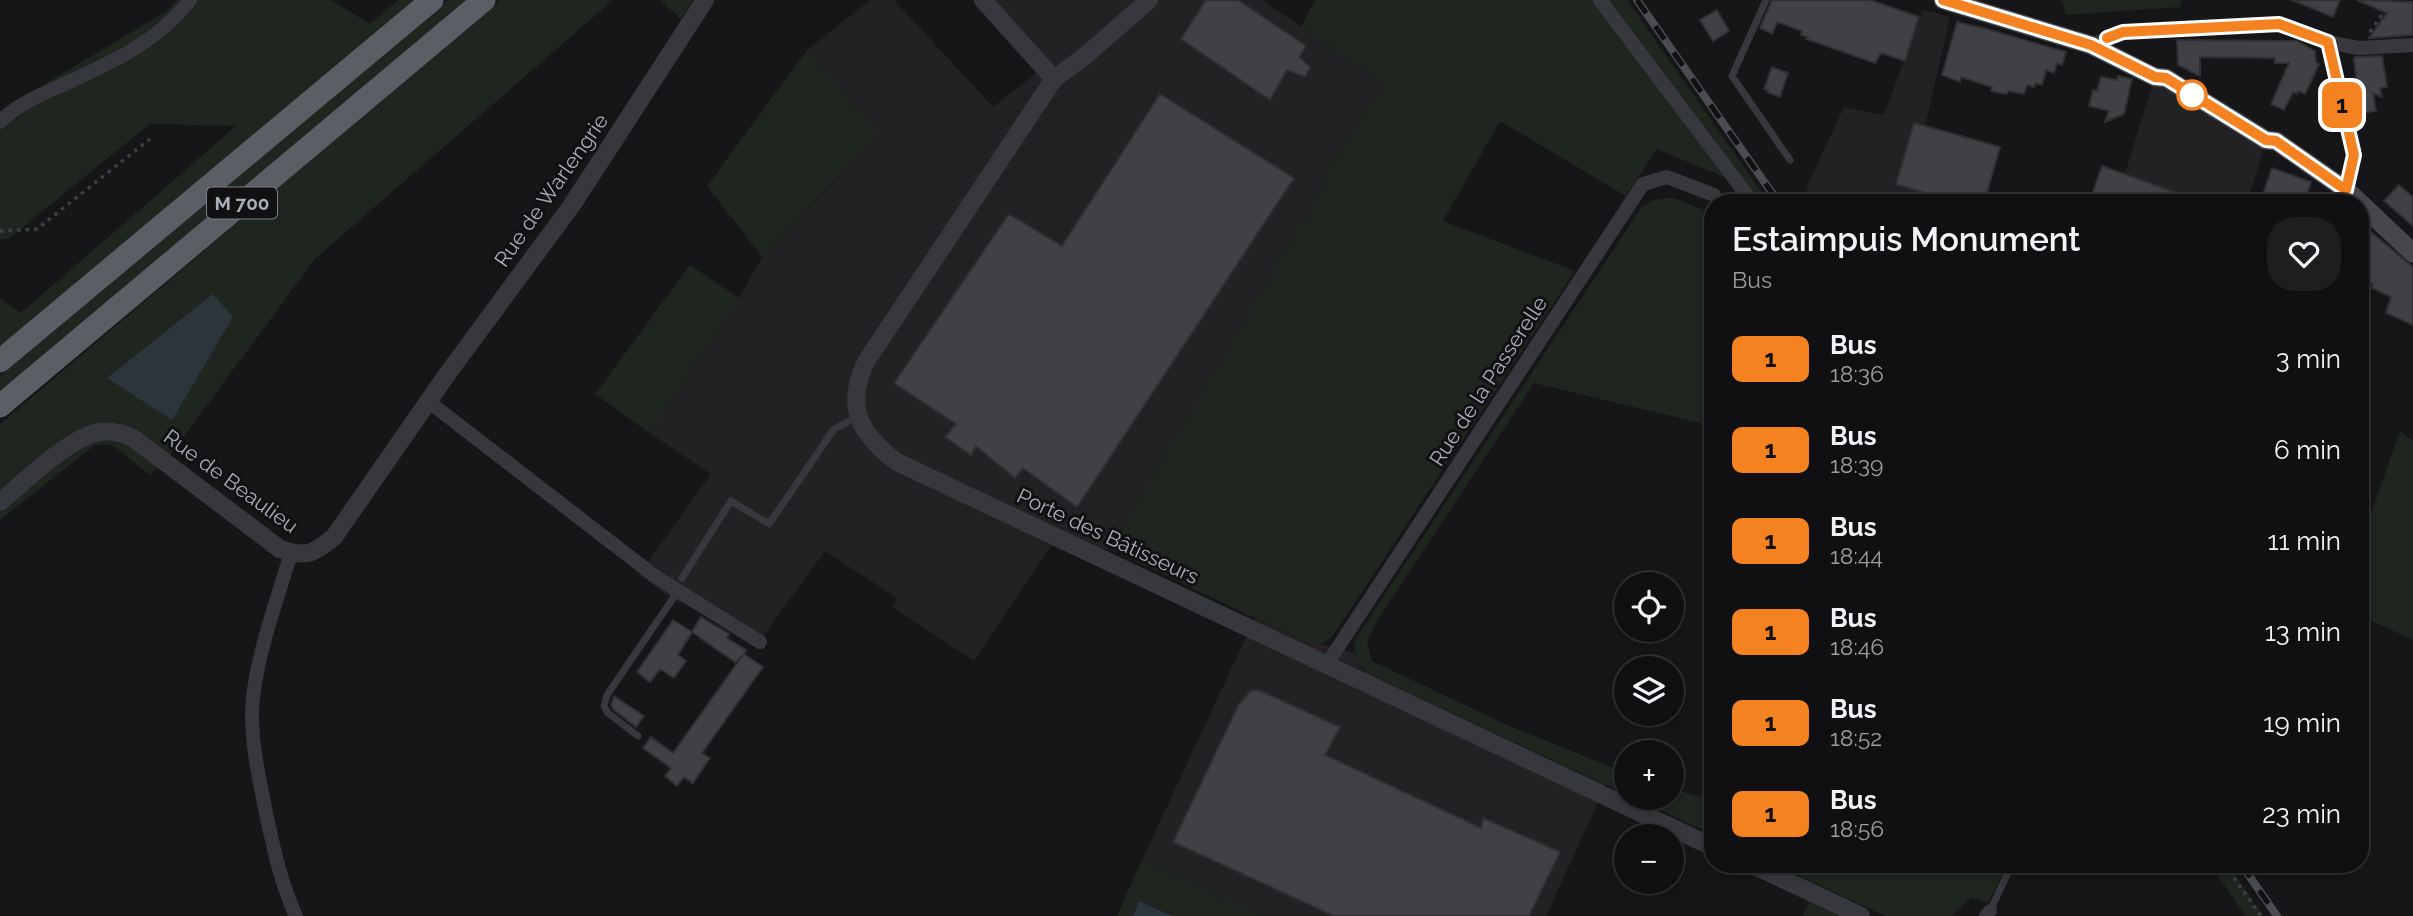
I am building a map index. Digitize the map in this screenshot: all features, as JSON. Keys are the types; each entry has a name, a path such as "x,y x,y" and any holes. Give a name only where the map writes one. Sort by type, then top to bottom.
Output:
{"highway":[{"name":"M 700","path":"0,361 432,0"},
{"name":"M 700","path":"0,406 484,0"}],"main road":[{"path":"1943,0 2091,45 2155,77 2166,78 2266,140 2276,141 2343,194"},
{"path":"2369,215 2413,253"}],"street":[{"path":"0,122 24,103 139,47 176,17 190,0"},
{"name":"Rue de Warlengrie","path":"429,402 572,205 705,0"},
{"path":"983,0 1054,79"},
{"path":"857,417 859,376 867,360 1054,79 1085,56 1149,0"},
{"path":"1600,0 1746,194"},
{"path":"2091,45 2123,32 2279,24 2328,42 2359,48 2413,45"},
{"path":"2328,42 2354,155 2351,194"},
{"name":"Rue de la Passerelle","path":"1327,664 1643,184 1667,177 1711,194"},
{"path":"429,402 619,550 680,584 760,642"},
{"name":"Rue de Beaulieu","path":"0,502 80,439 100,432 122,433 133,438 272,543 291,553 312,553 334,537 429,402"},
{"name":"Porte des Bâtisseurs","path":"857,417 867,436 897,463 1704,843"},
{"path":"291,553 257,675 252,731 275,858 296,916"},
{"path":"1770,873 1861,916"}],"lane":[{"path":"1766,0 1732,76 1790,160"},
{"path":"638,736 608,713 604,706 607,695 731,501 769,524 834,429 857,417"},
{"path":"1988,914 2008,873"}],"path":[{"path":"2359,48 2392,0"},
{"path":"0,232 37,229 150,139"},
{"path":"2230,873 2261,916"}],"shaded area":[{"path":"177,0 331,0 370,24 398,0 418,0 0,348 0,298 21,313 236,126 150,124 8,239 0,239 0,111 165,12"},
{"path":"448,0 468,0 0,392 0,376"},
{"path":"500,0 613,0 316,258 172,452 150,475 112,445 95,445 0,520 0,424"},
{"path":"660,0 693,0 681,19"},
{"path":"870,0 894,0 993,107 1034,75 1043,57 992,0 1262,0 1385,83 1324,173 1329,178 1110,549 1051,546 974,661 892,607 897,598 825,551 761,639 670,598 639,574 711,474 651,434 739,298 762,257 878,135 807,50"},
{"path":"1315,0 1594,0 1741,194 1737,194 1724,177 1657,149 1626,196 1500,121 1443,221 1575,271 1332,637 1321,644 1307,643 1110,549 1329,178 1324,173 1385,83 1301,27"},
{"path":"1607,0 1627,0 1763,194 1749,194"},
{"path":"2062,0 2182,0 2180,7 2066,15"},
{"path":"1923,10 1950,17 1925,127 2000,147 1987,194 1810,194 1806,188 1844,107 1884,115"},
{"path":"807,50 878,134 762,257 707,186"},
{"path":"2155,77 2266,140 2250,194 2092,194 2102,166 2125,173"},
{"path":"1675,198 1704,210 1704,410 1700,423 1534,383 1380,616 1367,641 1372,661 1507,725 1614,768 1614,788 1379,679 1359,663 1355,646 1356,638 1641,208 1655,199"},
{"path":"690,265 739,298 651,434 595,394"},
{"path":"213,294 233,317 172,420 107,378"},
{"path":"2400,431 2413,441 2413,640 2369,620 2369,519"},
{"path":"1255,618 1307,643 1354,653 1362,668 1379,679 1606,785 1546,916 1263,916 1142,860"},
{"path":"1684,792 1704,798 1704,831 1660,810 1684,810"},
{"path":"1142,860 1263,916 1173,916 1139,901 1133,916 1117,916"},
{"path":"1793,873 2003,873 1988,903 1971,898 1951,916 1885,916"},
{"path":"2216,873 2234,873 2264,916 2246,916"},
{"path":"1139,901 1173,916 1133,916"},
{"path":"1809,902 1840,916 1803,916"}],"building":[{"path":"1206,0 1238,0 1306,46 1299,57 1310,67 1305,77 1287,70 1270,100 1181,39"},
{"path":"1772,0 1870,0 1919,17 1905,61 1881,53 1875,63 1806,39 1807,37 1801,35 1802,31 1777,22 1772,34 1760,28"},
{"path":"2292,0 2340,0 2333,17"},
{"path":"2357,0 2413,2 2413,35 2369,38 2387,13"},
{"path":"1717,10 1729,31 1713,41 1700,20"},
{"path":"1957,22 2066,52 2062,65 2057,63 2054,73 2046,70 2042,85 2027,85 2024,94 1991,91 1992,87 1961,77 1960,82 1942,75"},
{"path":"2177,40 2297,41 2315,51 2316,62 2319,64 2305,94 2293,92 2284,110 2271,104 2289,63 2275,63 2275,58 2200,57 2200,76 2178,65"},
{"path":"2382,56 2387,87 2380,88 2382,97 2373,93 2376,111 2361,113 2355,57"},
{"path":"1772,67 1788,73 1780,97 1764,89"},
{"path":"2118,76 2132,79 2124,114 2105,122 2109,111 2089,106 2093,90 2097,91 2101,77 2117,80"},
{"path":"1160,94 1294,178 1077,507 1023,468 1015,478 976,446 971,455 945,437 956,424 894,383 1009,214 1062,246"},
{"path":"1914,123 2000,147 1987,194 1929,194 1896,184"},
{"path":"2102,166 2180,194 2092,194"},
{"path":"2272,168 2311,182 2307,194 2263,194"},
{"path":"2399,185 2413,197 2413,226 2384,201"},
{"path":"2369,231 2413,267 2413,325 2386,313 2391,297 2372,288 2373,284 2369,283"},
{"path":"701,617 729,634 727,638 746,650 744,654 763,667 702,753 710,758 693,783 684,777 677,786 665,776 671,768 643,748 651,737 673,753 743,655 736,663 692,632"},
{"path":"673,620 692,632 678,655 686,661 674,678 660,669 650,682 637,672"},
{"path":"1258,690 1340,727 1325,755 1481,828 1483,818 1560,852 1529,916 1334,916 1173,842 1239,704 1251,691"},
{"path":"614,696 644,716 636,727 613,709 611,705"}],"railway":[{"path":"1637,0 1773,194"},
{"path":"2247,873 2277,916"}],"bus line":[{"name":"1","path":"1943,0 2091,45 2155,77 2166,78 2266,140 2276,141 2346,190 2354,155 2328,42 2279,24 2123,32 2107,38"}]}
